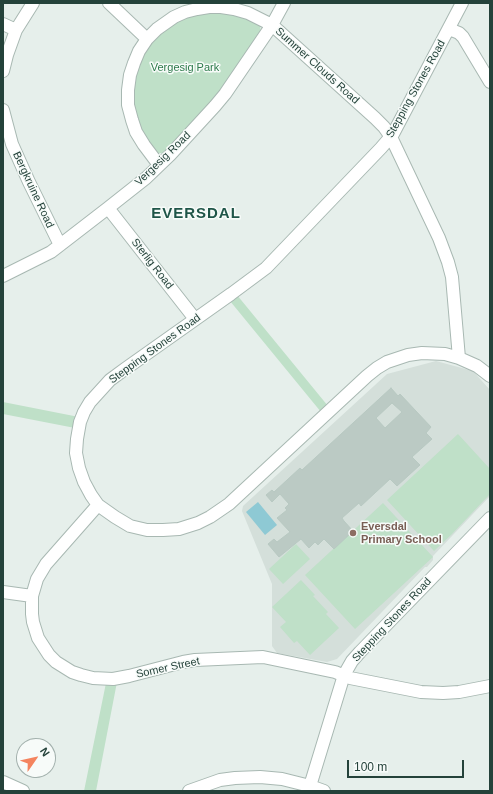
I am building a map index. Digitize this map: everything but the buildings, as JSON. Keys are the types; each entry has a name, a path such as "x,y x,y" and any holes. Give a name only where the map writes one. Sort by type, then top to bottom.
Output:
{"street":[{"path":"3,72 7,55 16,30 33,3"},
{"path":"109,3 147,39"},
{"name":"Vergesig Road","path":"3,276 40,258 60,245 146,178 160,165 225,94 272,25 284,3"},
{"name":"Stepping Stones Road","path":"462,3 394,134 381,148 266,268 232,294 110,380 90,402 80,422 77,439 76,453 79,468 84,482 98,505 115,517 130,526 146,530 179,529 198,523 210,517 228,504 367,376 377,368 397,358 408,354 445,354 460,358 477,366 490,376"},
{"name":"Summer Clouds Road","path":"160,165 136,132 128,105 130,75 136,57 147,39 161,26 174,17 185,12 209,7 234,9 248,13 272,25 375,118 391,137 444,250 448,262 452,277 460,358"},
{"path":"3,24 16,30"},
{"path":"449,29 463,37 490,82"},
{"name":"Bergkruine Road","path":"3,110 12,144 28,182 60,245"},
{"name":"Sterlig Road","path":"108,208 196,319"},
{"name":"Somer Street","path":"98,505 46,564 37,579 32,596 33,622 38,638 49,655 72,672 87,677 113,679 194,660 263,657 317,667 350,678 421,692 459,692 490,686"},
{"name":"Stepping Stones Road","path":"310,786 344,675 352,661 490,518"},
{"path":"3,592 32,596"},
{"path":"189,791 220,780 250,777 282,779 324,791"},
{"path":"3,782 23,791"}],"shaded area":[{"name":"Eversdal Primary School","path":"436,361 473,371 490,390 490,496 433,556 433,560 427,567 425,567 337,659 327,662 277,653 272,646 272,584 242,511 243,506 387,374"}],"green space":[{"name":"Vergesig Park","path":"214,11 238,14 260,25 261,33 218,96 164,153 158,153 142,135 133,104 134,76 145,50 163,30 185,17"},
{"path":"237,295 328,406 321,412 230,301"},
{"path":"3,402 79,417 75,428 3,414"},
{"path":"458,434 490,469 490,494 434,551 387,500"},
{"path":"383,503 433,557 355,629 305,575"},
{"path":"296,544 310,559 283,584 269,569"},
{"path":"301,580 315,595 313,596 328,612 326,614 339,628 310,655 297,641 294,643 280,627 286,622 272,607"},
{"path":"117,682 96,791 84,791 106,683"}],"water":[{"path":"258,502 277,525 265,535 246,512"}],"place":[{"name":"Eversdal Primary School","path":"353,533"}],"district":[{"name":"EVERSDAL","path":"196,214"}]}
